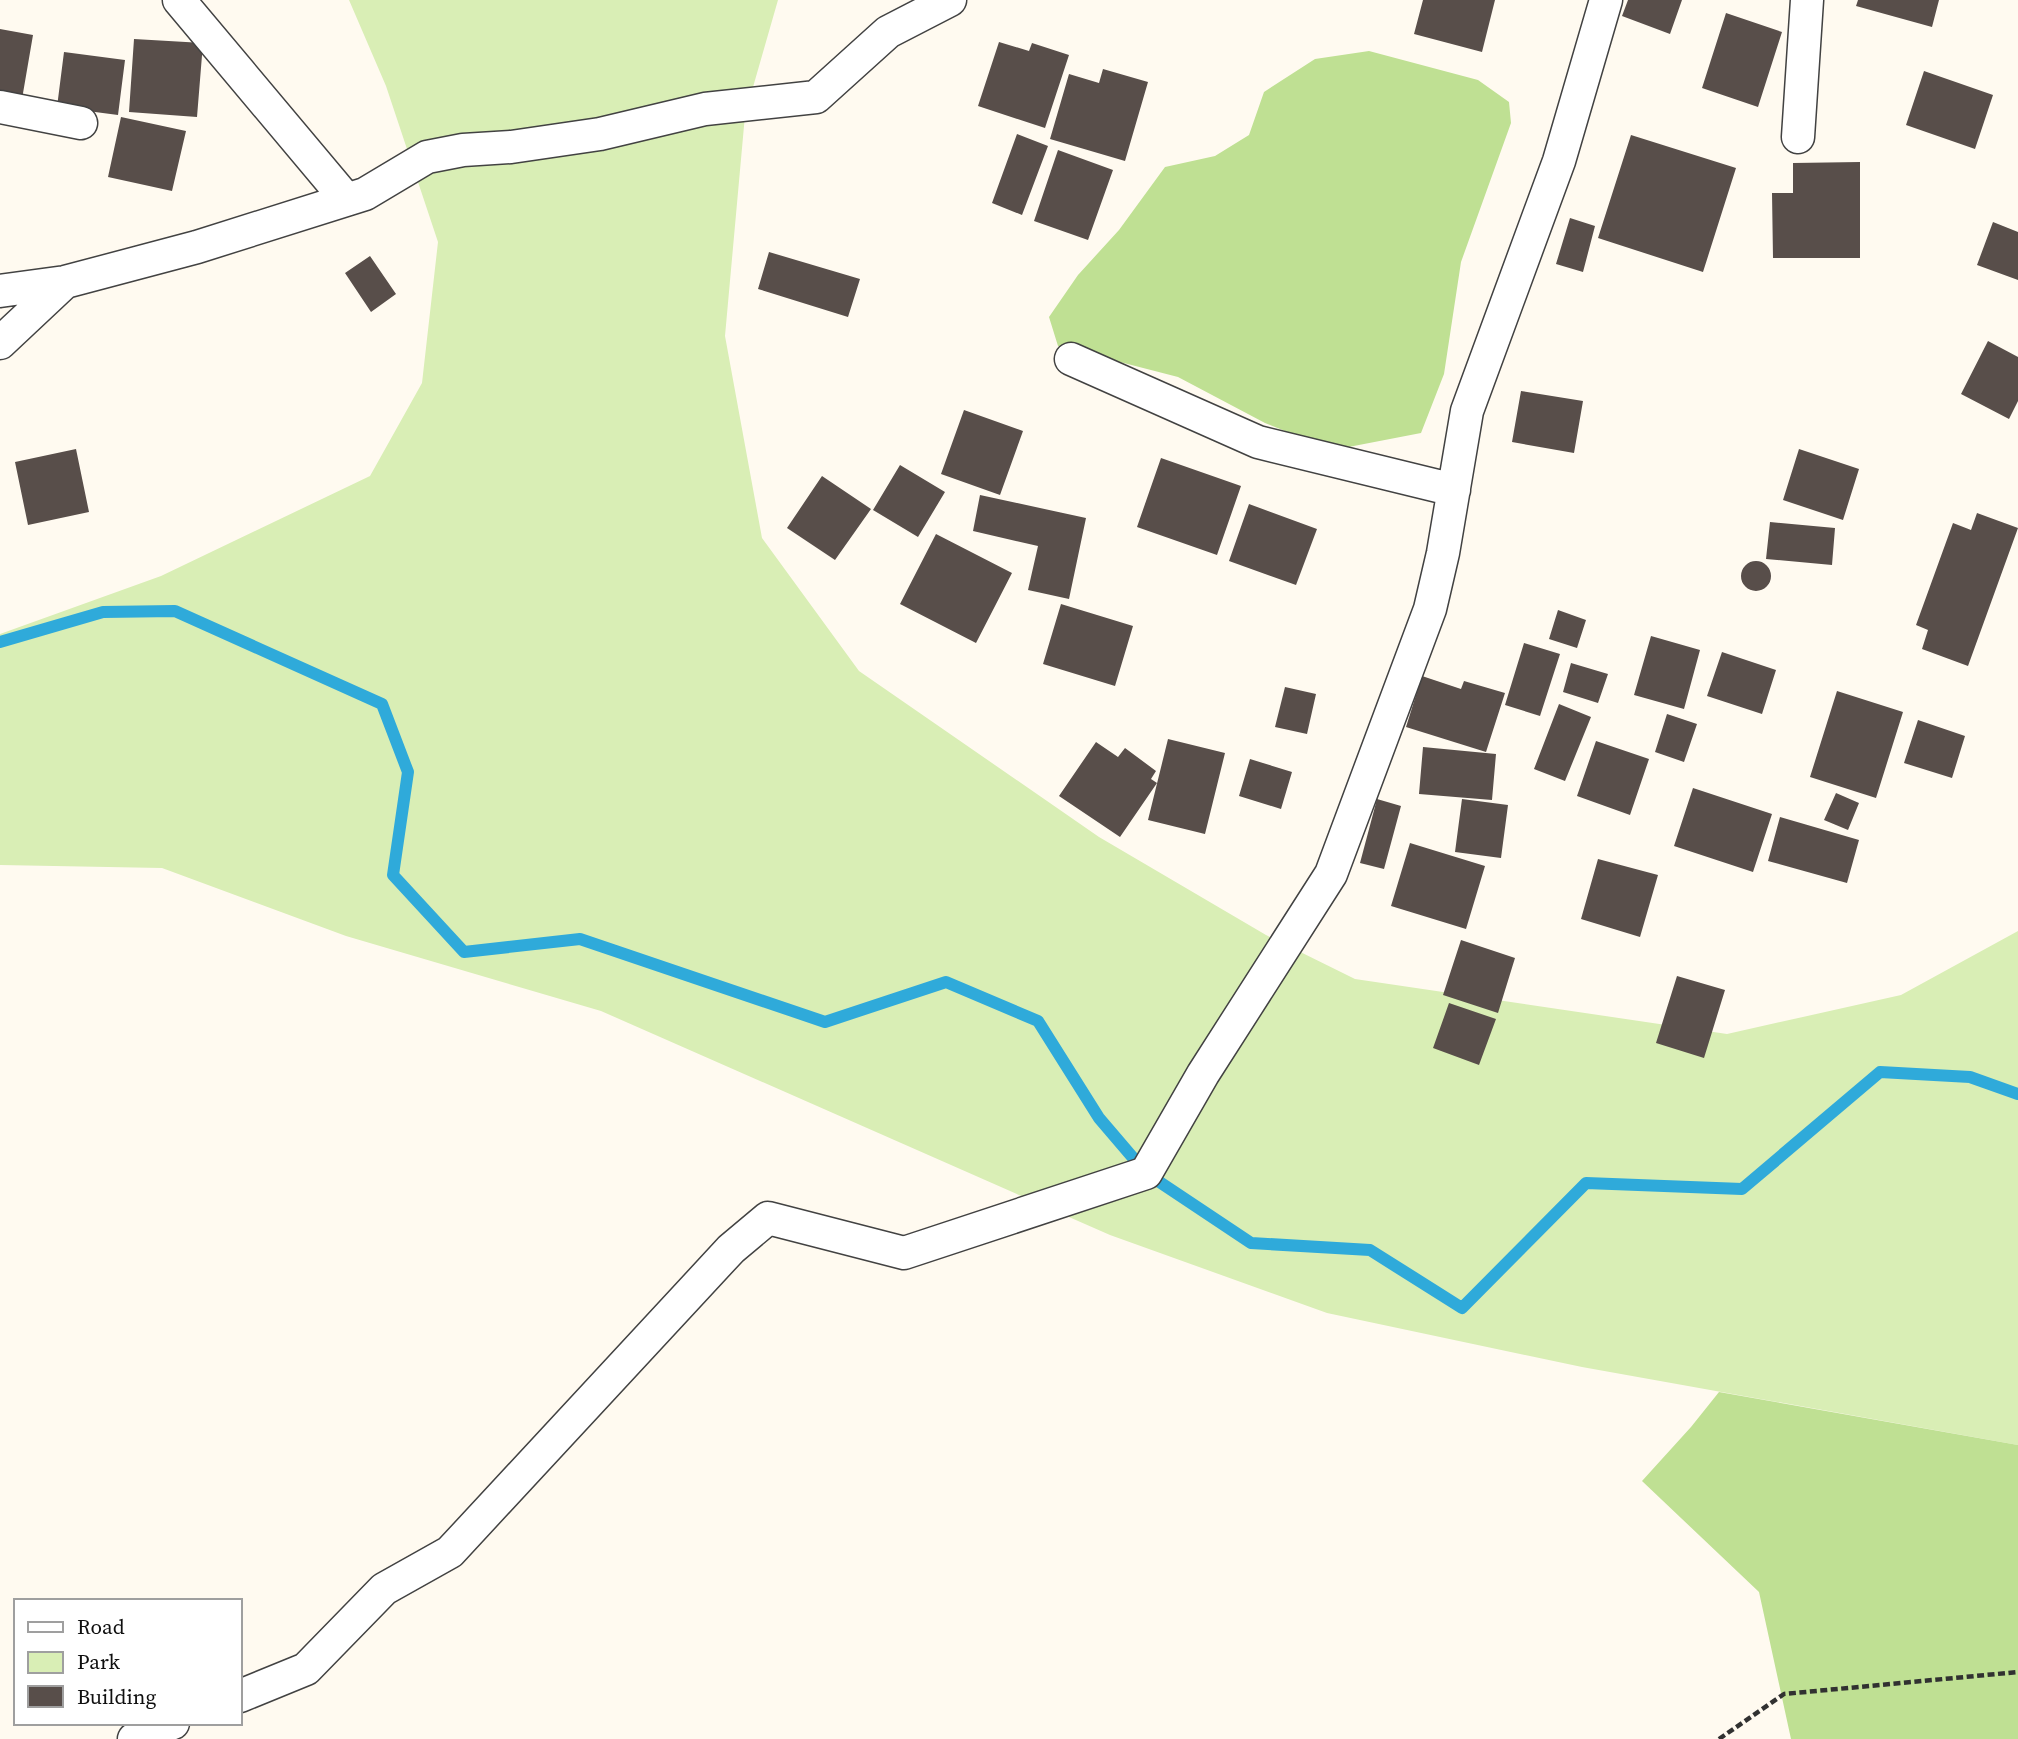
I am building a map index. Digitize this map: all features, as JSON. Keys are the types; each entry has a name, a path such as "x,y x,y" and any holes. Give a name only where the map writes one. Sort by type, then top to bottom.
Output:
{"street":[{"path":"179,0 346,199"},
{"path":"0,291 65,282 197,247 365,194 427,157 463,150 511,147 600,134 705,109 816,97 888,32 950,0"},
{"path":"242,1695 306,1669 384,1589 450,1552 732,1249 768,1218 904,1253 1146,1173 1203,1074 1331,874 1430,609 1467,411 1559,162 1606,0"},
{"path":"1798,137 1807,0"},
{"path":"0,107 82,123"},
{"path":"0,343 65,282"},
{"path":"1071,359 1258,442 1454,490"},
{"path":"134,1739 168,1725"}],"path":[{"path":"1719,1739 1784,1694 2018,1672"}],"green space":[{"path":"349,0 778,0 745,115 725,336 762,538 859,671 1099,837 1266,935 1355,979 1727,1034 1901,995 2018,931 2018,1445 1582,1367 1327,1313 1110,1235 601,1011 346,936 162,868 0,865 0,634 161,576 370,476 422,383 438,242 386,86"},
{"path":"1369,51 1478,80 1509,102 1511,123 1461,262 1444,374 1421,433 1333,450 1265,423 1178,377 1058,346 1049,317 1078,275 1119,230 1165,167 1215,156 1249,135 1264,92 1315,59"},
{"path":"1719,1392 2018,1445 2018,1739 1791,1739 1759,1592 1642,1481"}],"building":[{"path":"1423,0 1495,0 1482,52 1414,34"},
{"path":"1628,0 1682,0 1670,34 1622,16"},
{"path":"1858,0 1939,0 1932,27 1856,6"},
{"path":"1726,13 1782,32 1758,107 1702,88"},
{"path":"0,29 33,35 22,99 0,95"},
{"path":"134,39 203,43 197,117 129,112"},
{"path":"999,42 1029,51 1032,43 1069,55 1045,128 978,106"},
{"path":"64,52 125,60 118,115 57,107"},
{"path":"1103,69 1148,82 1125,161 1050,139 1069,74 1099,83"},
{"path":"1924,71 1993,95 1975,149 1906,125"},
{"path":"121,117 186,131 172,191 108,177"},
{"path":"1017,134 1048,146 1022,215 992,203"},
{"path":"1631,135 1736,168 1703,272 1598,238"},
{"path":"1058,150 1113,170 1088,240 1034,221"},
{"path":"1860,162 1860,258 1773,258 1772,193 1793,193 1793,163"},
{"path":"1570,218 1595,226 1583,272 1556,264"},
{"path":"1993,222 2018,232 2018,280 1977,265"},
{"path":"769,252 860,279 848,317 758,289"},
{"path":"370,256 396,294 371,312 345,273"},
{"path":"1988,341 2018,357 2018,401 2009,419 1961,394"},
{"path":"1521,391 1583,401 1574,453 1512,442"},
{"path":"964,410 1023,431 1000,495 941,474"},
{"path":"76,449 89,512 28,525 15,462"},
{"path":"1799,449 1859,469 1843,520 1783,500"},
{"path":"1161,458 1241,486 1217,555 1137,527"},
{"path":"900,465 945,492 918,537 873,510"},
{"path":"822,476 871,509 835,560 787,528"},
{"path":"980,495 1086,518 1069,599 1028,590 1038,546 973,531"},
{"path":"1249,504 1317,529 1296,585 1229,561"},
{"path":"1977,513 2018,528 1968,666 1922,649 1928,630 1916,625 1953,523 1971,530"},
{"path":"1770,522 1835,528 1832,565 1766,559"},
{"path":"936,534 1012,573 976,643 900,604"},
{"path":"1756,561 1762,562 1770,570 1770,582 1762,590 1756,591 1750,590 1742,582 1741,576 1742,570 1750,562"},
{"path":"1061,604 1133,626 1115,686 1043,664"},
{"path":"1558,610 1586,620 1577,648 1549,639"},
{"path":"1651,636 1700,650 1684,709 1634,695"},
{"path":"1524,643 1560,654 1540,716 1505,705"},
{"path":"1722,652 1776,670 1762,714 1707,696"},
{"path":"1571,663 1608,674 1598,703 1563,692"},
{"path":"1422,676 1461,689 1464,681 1505,693 1486,752 1406,727"},
{"path":"1285,687 1316,694 1307,734 1275,727"},
{"path":"1837,691 1903,712 1876,798 1810,777"},
{"path":"1559,704 1591,717 1565,781 1534,769"},
{"path":"1667,714 1697,724 1684,762 1655,752"},
{"path":"1918,720 1965,736 1952,778 1904,763"},
{"path":"1168,739 1225,753 1205,834 1148,820"},
{"path":"1596,741 1649,759 1630,815 1577,796"},
{"path":"1096,742 1118,757 1125,748 1156,771 1151,779 1157,783 1120,837 1059,796"},
{"path":"1423,747 1496,754 1492,800 1419,794"},
{"path":"1250,759 1292,772 1281,809 1239,796"},
{"path":"1693,788 1772,814 1753,872 1674,846"},
{"path":"1836,793 1859,803 1848,830 1824,820"},
{"path":"1377,799 1401,806 1384,869 1360,863"},
{"path":"1462,799 1508,805 1501,858 1455,852"},
{"path":"1780,817 1859,840 1847,883 1768,861"},
{"path":"1410,843 1485,866 1466,929 1391,906"},
{"path":"1598,859 1658,875 1640,937 1581,919"},
{"path":"1461,940 1515,958 1498,1013 1443,995"},
{"path":"1677,976 1725,990 1704,1058 1656,1043"},
{"path":"1449,1003 1496,1019 1479,1065 1433,1048"}],"waterway":[{"path":"0,642 103,612 175,611 382,704 408,772 393,875 464,952 580,939 825,1022 946,982 1038,1021 1099,1118 1146,1173 1251,1243 1370,1250 1462,1308 1586,1183 1742,1189 1880,1072 1970,1077 2018,1094"}]}
